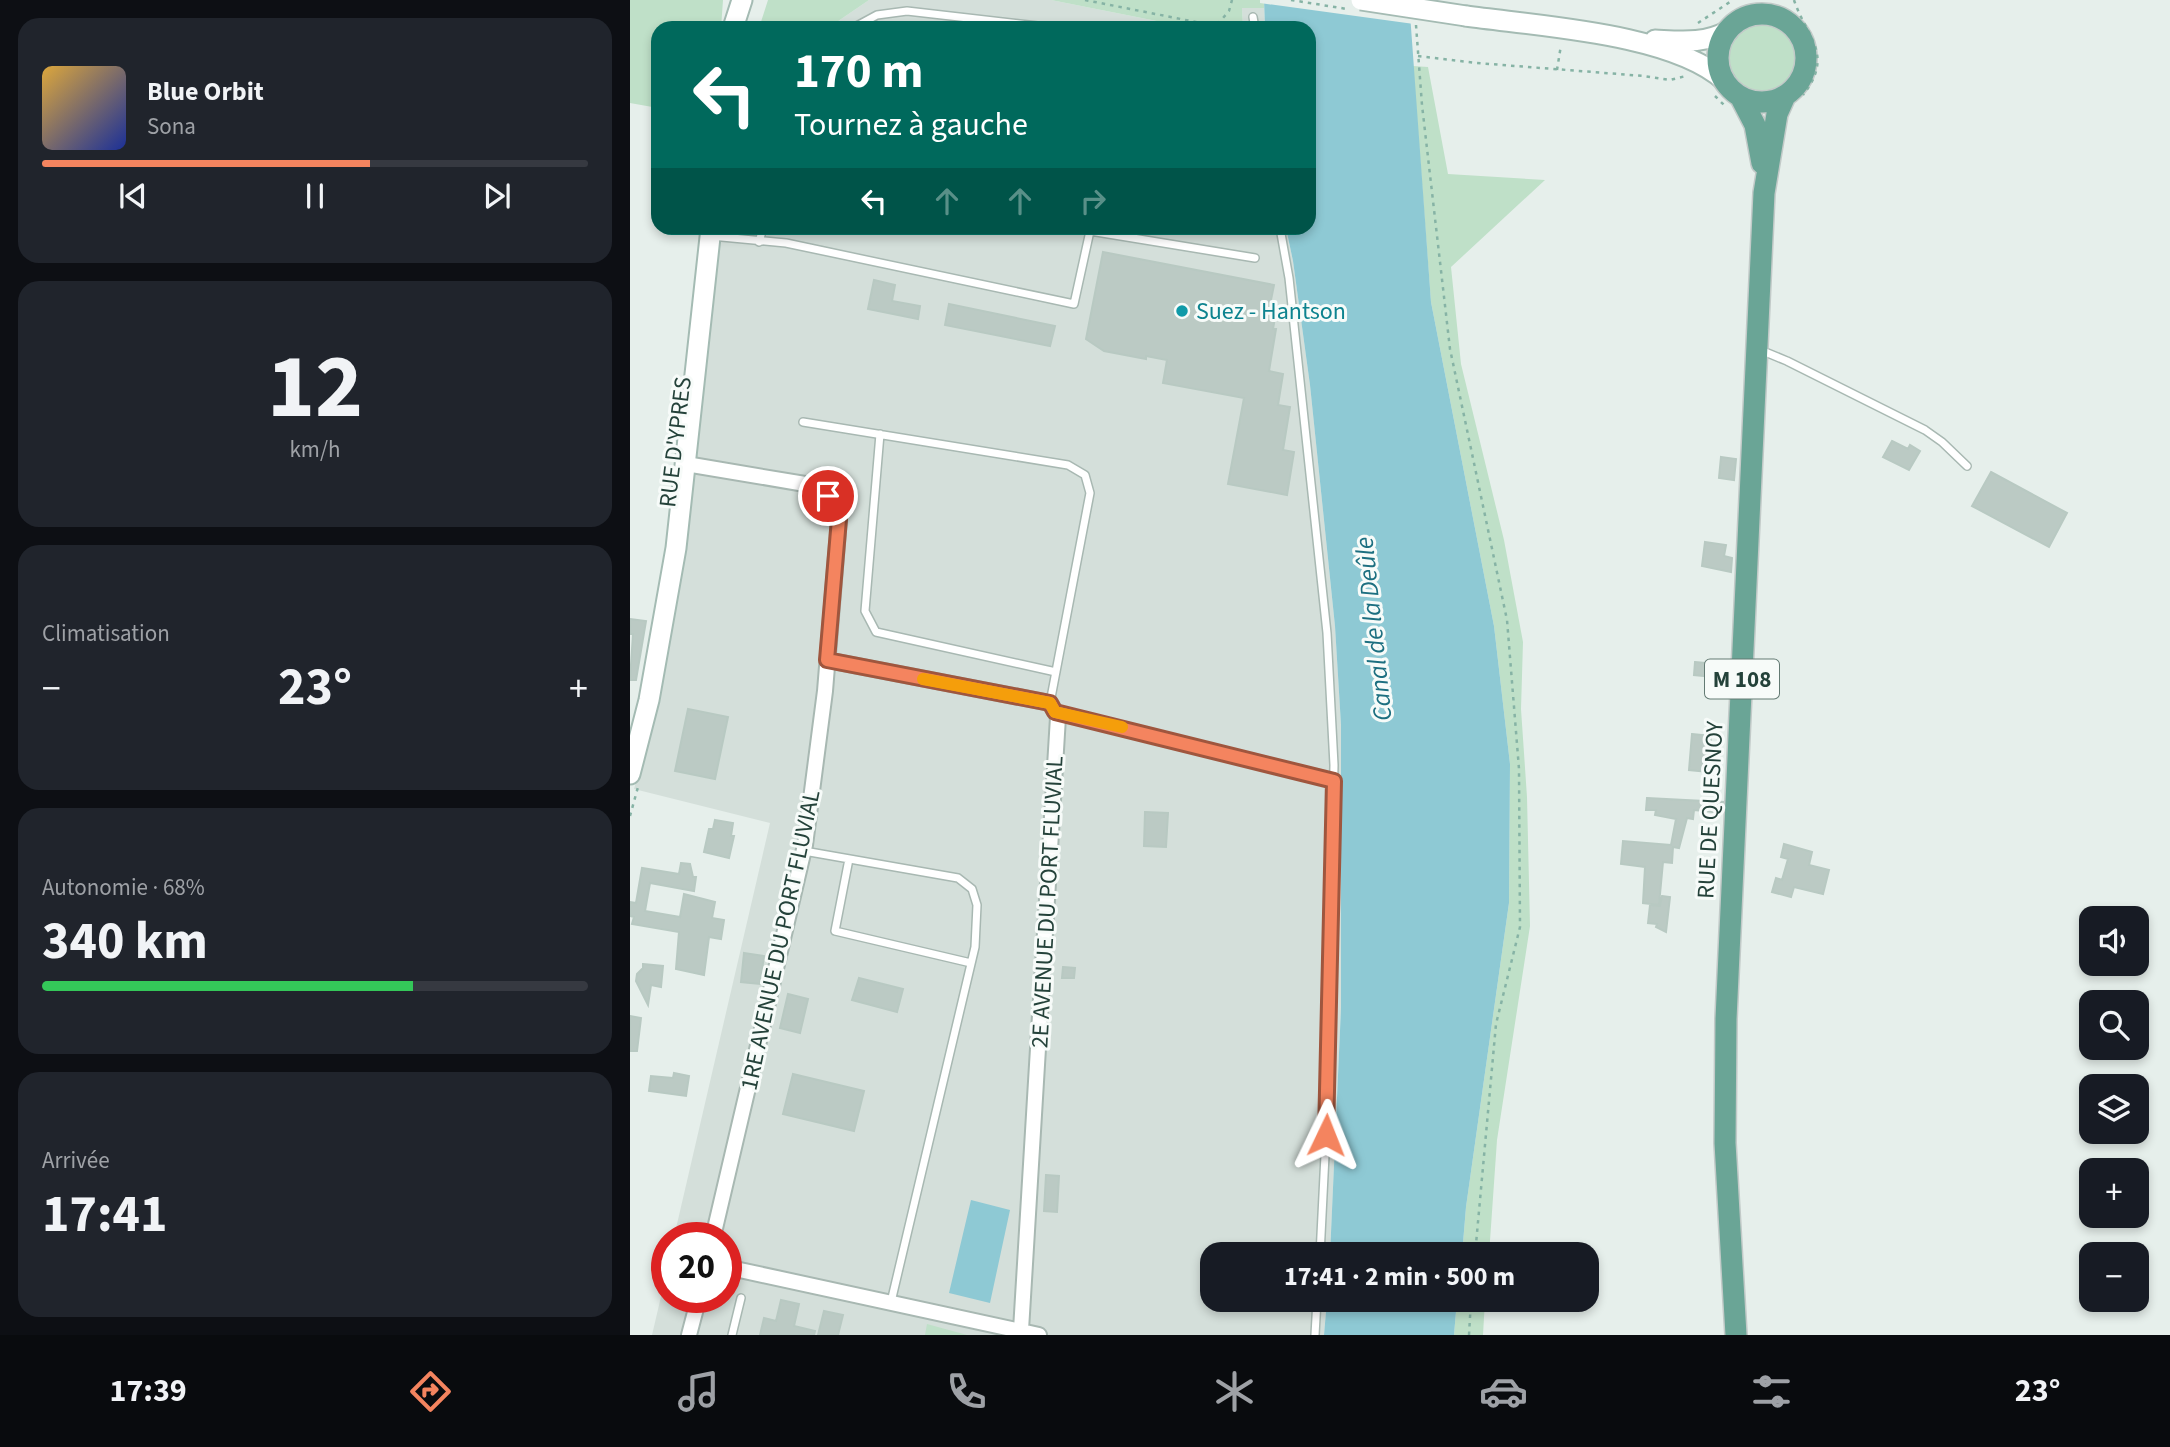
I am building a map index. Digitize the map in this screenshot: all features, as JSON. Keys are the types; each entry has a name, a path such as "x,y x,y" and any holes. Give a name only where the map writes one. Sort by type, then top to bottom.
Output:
{"main road":[{"path":"727,21 729,0"},
{"path":"735,21 742,0"},
{"path":"1361,0 1630,39 1696,41 1715,37 1728,31 1751,9 1790,24"},
{"path":"1630,39 1711,68 1740,96 1763,102 1785,96 1802,79 1807,61 1804,43 1790,24 1781,0"},
{"path":"1724,81 1719,52 1728,31"},
{"name":"M 108","path":"1740,96 1751,115 1758,138 1765,193"},
{"name":"M 108","path":"1765,193 1777,114 1785,96"},
{"name":"RUE DE QUESNOY","path":"1736,1335 1727,1189 1724,1072 1765,193"},
{"name":"RUE D'YPRES","path":"631,768 649,700 674,558 711,235"},
{"name":"RUE D'YPRES","path":"663,611 666,522 687,345 706,275"}],"street":[{"name":"1RE AVENUE DU PORT FLUVIAL","path":"686,464 811,485 835,504 839,519 817,764 804,851 717,1222"},
{"path":"827,660 1053,707"},
{"name":"2E AVENUE DU PORT FLUVIAL","path":"1021,1330 1058,716 1053,707"},
{"path":"742,1270 1040,1335"},
{"path":"690,1335 695,1313"}],"lane":[{"path":"866,21 877,15 907,11 994,21"},
{"path":"1253,17 1254,21"},
{"path":"725,235 758,242 786,243 1074,304 1089,235"},
{"path":"758,242 760,235"},
{"path":"1114,235 1255,258"},
{"path":"1281,235 1289,278 1323,595 1334,781 1326,1135 1321,1242"},
{"path":"1757,349 1787,361 1925,430 1967,466"},
{"path":"803,422 1068,465 1085,475 1090,493 1056,672 1053,707 1334,781"},
{"path":"880,434 865,611 876,632 1056,672"},
{"path":"804,851 958,878 972,889 977,905 975,947 891,1302"},
{"path":"849,859 835,931 971,963"},
{"path":"1315,1335 1316,1312"},
{"path":"732,1335 737,1313"}],"path":[{"path":"1085,0 1108,2 1194,21"},
{"path":"1220,21 1229,11 1233,0"},
{"path":"1416,23 1450,349 1507,620 1519,769 1520,927 1496,1024 1476,1242"},
{"path":"1557,70 1561,38"},
{"path":"1418,56 1670,80 1687,76"},
{"path":"1469,1335 1470,1312"}],"shaded area":[{"path":"869,0 1051,0 1157,21 838,21"},
{"path":"1242,8 1264,8 1265,21 1243,21"},
{"path":"723,235 1287,235 1310,385 1335,626 1341,725 1341,1008 1331,1242 1200,1242 1200,1312 1326,1312 1324,1335 652,1335 657,1313 742,1313 742,1222 677,1222 770,823 634,789 653,719 716,240"}],"green space":[{"path":"630,0 723,0 722,21 651,21 651,107 630,103"},
{"path":"768,0 869,0 838,21 761,21"},
{"path":"1051,0 1264,0 1264,8 1242,8 1243,21 1157,21"},
{"path":"1762,23 1787,33 1797,58 1787,83 1762,93 1737,83 1727,58 1737,33"},
{"path":"1413,66 1428,67 1448,174 1545,180 1451,267 1461,364 1504,540 1523,642 1521,709 1527,797 1530,926 1497,1140 1490,1242 1463,1242 1509,903 1510,764 1494,626 1431,302"},
{"path":"1456,1312 1484,1312 1483,1335 1454,1335"},
{"path":"927,1324 967,1335 925,1335"}],"water":[{"name":"Canal de la Deûle","path":"1264,0 1409,0 1431,302 1494,626 1510,764 1509,903 1463,1242 1331,1242 1341,1008 1341,725 1335,626 1310,385 1287,235 1316,235 1316,21 1265,21"},
{"path":"971,1200 1010,1210 990,1303 949,1293"},
{"path":"1326,1312 1456,1312 1454,1335 1324,1335"}],"pier":[{"path":"1260,0 1412,0 1414,24 1260,3"}],"building":[{"name":"Suez - Hantson","path":"1103,252 1274,285 1269,310 1276,312 1273,329 1276,329 1269,371 1283,374 1278,405 1290,407 1283,450 1294,452 1287,495 1228,484 1244,398 1163,383 1167,360 1104,351 1086,339"},
{"path":"874,280 895,285 892,301 920,306 918,319 868,309"},
{"path":"949,304 1055,326 1050,346 945,325"},
{"path":"1892,441 1908,449 1910,445 1920,451 1909,470 1883,457"},
{"path":"1721,457 1736,459 1734,480 1719,478"},
{"path":"1991,472 2067,513 2049,547 1972,506"},
{"path":"1705,542 1726,545 1724,556 1732,558 1731,572 1702,566"},
{"path":"630,619 646,621 636,680 630,680 633,634 630,634"},
{"path":"1695,662 1726,665 1724,678 1694,675"},
{"path":"688,709 728,717 715,779 675,771"},
{"path":"1692,734 1711,736 1708,772 1689,770"},
{"path":"1647,798 1723,802 1722,813 1694,810 1693,819 1687,818 1679,848 1673,847 1672,863 1663,862 1659,905 1643,903 1645,867 1621,864 1623,841 1671,845 1676,819 1655,815 1656,810 1646,810"},
{"path":"1145,812 1168,813 1166,847 1144,846"},
{"path":"715,820 733,823 731,836 734,836 729,858 704,852 709,829 713,829"},
{"path":"1784,844 1812,852 1809,865 1829,870 1823,894 1794,887 1791,897 1772,892 1776,878 1782,880 1788,859 1781,857"},
{"path":"681,863 690,864 693,877 696,877 694,891 650,883 645,911 680,917 684,894 715,902 712,918 724,920 721,939 709,937 704,975 676,969 679,932 632,924 634,917 630,916 630,902 636,903 642,868 679,874"},
{"path":"1662,896 1670,897 1666,932 1656,927 1657,924 1648,923 1650,905 1660,906"},
{"path":"744,953 764,956 760,984 741,982"},
{"path":"643,964 663,966 661,987 651,985 648,1005 636,981"},
{"path":"1063,967 1075,968 1074,978 1062,978"},
{"path":"859,978 903,989 897,1012 852,1000"},
{"path":"788,994 808,999 800,1033 780,1028"},
{"path":"630,1016 641,1018 637,1051 630,1051"},
{"path":"674,1073 689,1076 686,1096 649,1091 651,1076 673,1078"},
{"path":"793,1074 864,1091 854,1131 783,1114"},
{"path":"1046,1175 1059,1176 1057,1212 1044,1211"},
{"path":"781,1300 799,1304 794,1326 815,1331 814,1335 760,1335 764,1318 776,1321"},
{"path":"824,1311 843,1315 838,1335 818,1335"}],"slow traffic":[{"path":"923,679 1050,703 1055,712 1122,727"}],"place":[{"name":"Suez - Hantson","path":"1182,311"}],"route":[{"path":"828,496 835,504 839,519 827,660 1050,703 1055,712 1334,781 1326,1135"}]}
